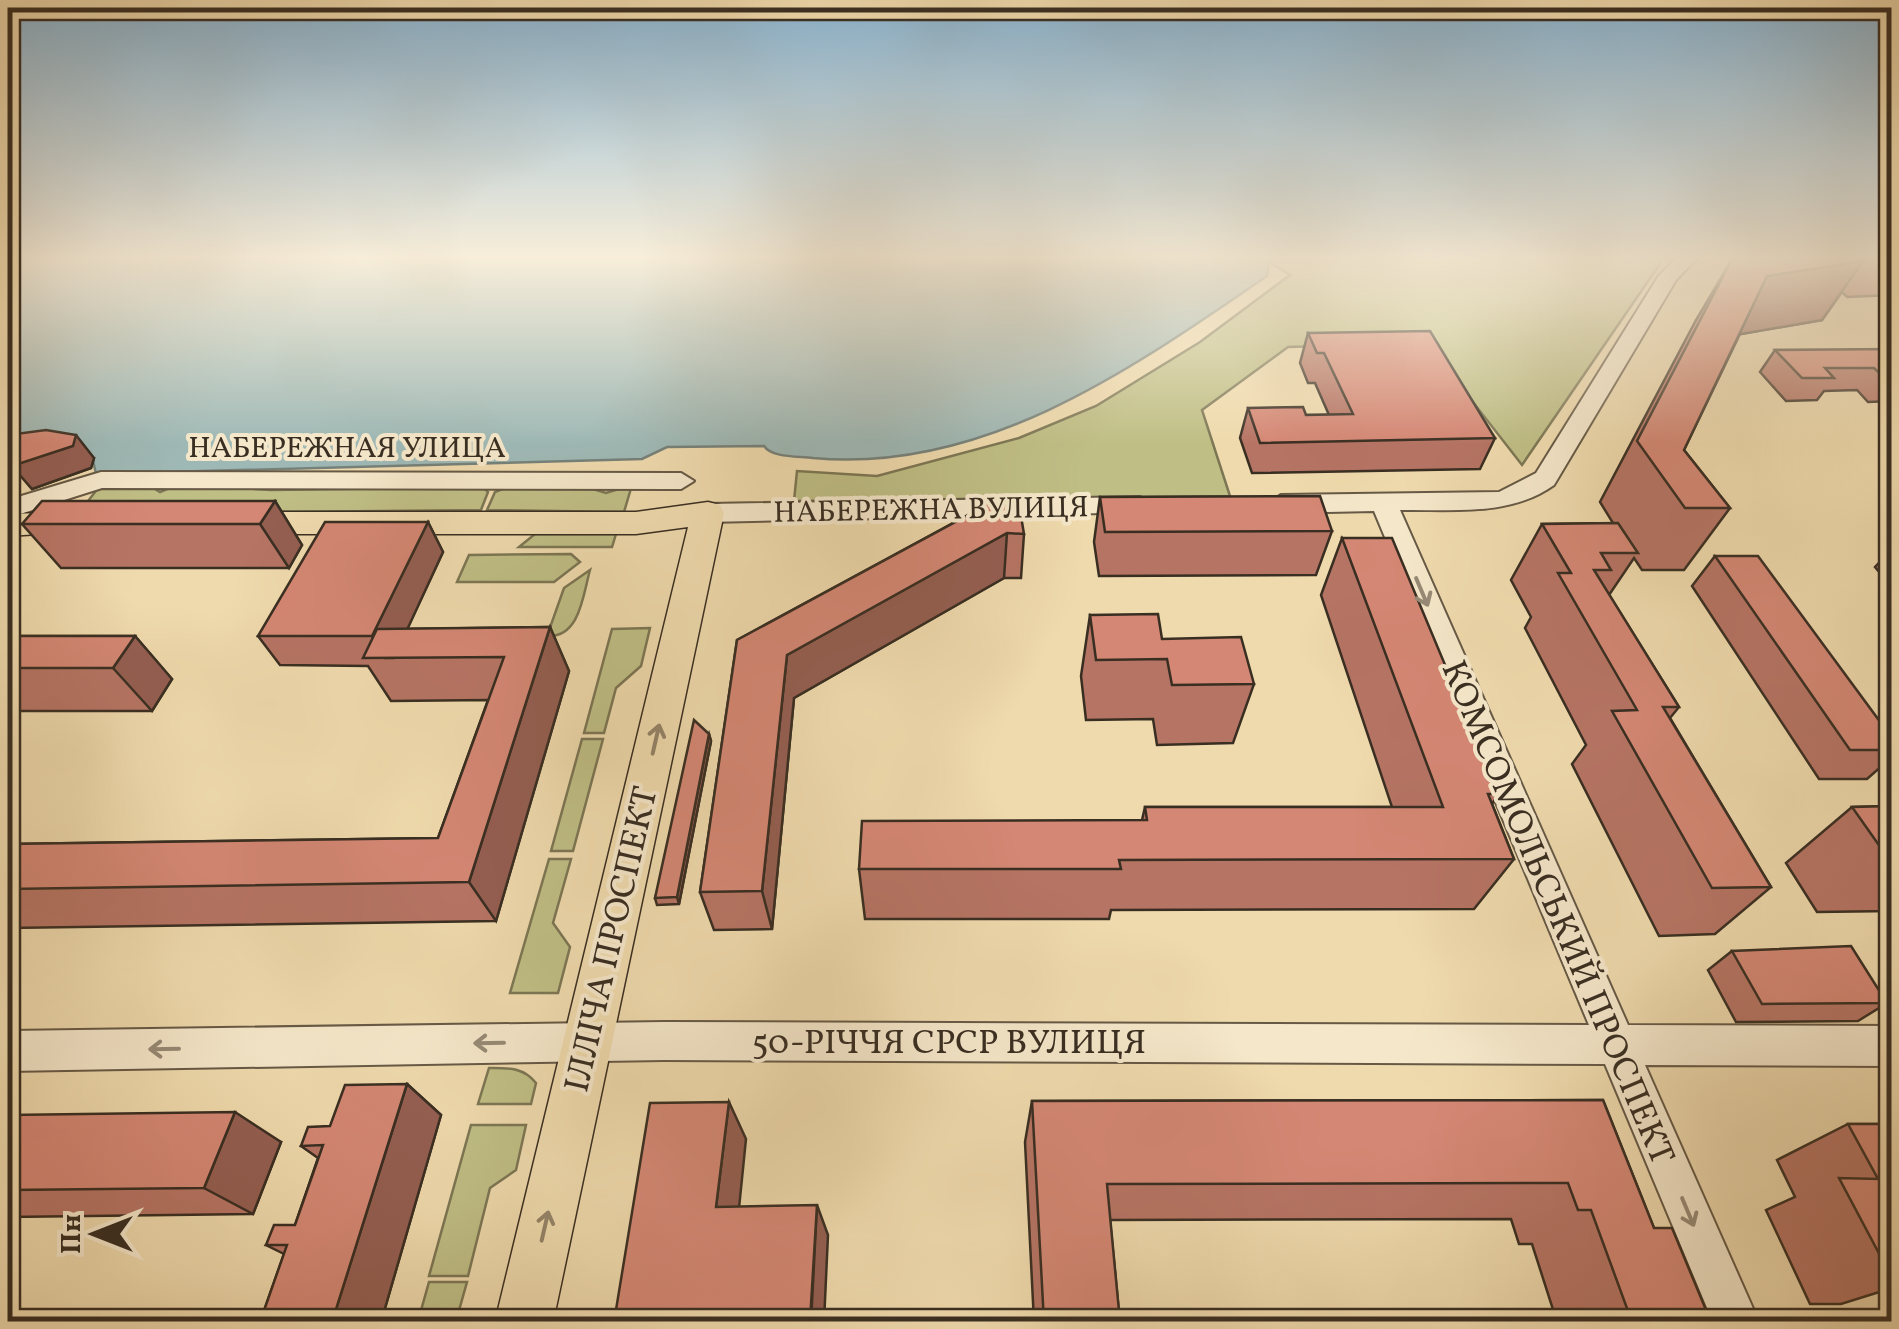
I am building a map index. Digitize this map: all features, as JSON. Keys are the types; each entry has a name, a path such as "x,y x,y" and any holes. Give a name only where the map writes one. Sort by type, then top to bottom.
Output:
{"main road":[{"path":"206,523 636,522 708,513"},
{"name":"ІЛЛІЧА ПРОСПЕКТ","path":"524,1322 708,513"},
{"path":"661,517 698,558"},
{"path":"10,519 107,523"}],"street":[{"path":"1248,505 1499,500 1526,493 1545,478 1642,320"},
{"name":"НАБЕРЕЖНАЯ УЛИЦА","path":"10,519 102,480 681,482"},
{"name":"КОМСОМОЛЬСЬКИЙ ПРОСПЕКТ","path":"1383,502 1736,1322"},
{"name":"НАБЕРЕЖНА ВУЛИЦЯ","path":"708,513 1170,506"},
{"name":"50-РІЧЧЯ СРСР ВУЛИЦЯ","path":"8,1050 586,1042 1892,1046"}],"shaded area":[{"path":"1230,320 1621,320 1522,465 1427,343 1288,347 1202,410 1230,496 794,501 797,471 877,476 1019,438 1096,406"},
{"path":"102,483 152,487 160,492 179,484 271,490 483,487 488,492 481,510 78,514"},
{"path":"632,485 624,512 487,510 495,492 505,488 593,489 606,493"},
{"path":"535,534 616,534 612,547 519,547"},
{"path":"571,554 580,562 554,582 457,582 469,555"},
{"path":"590,570 573,623 558,635 547,636 564,588"},
{"path":"650,628 641,666 616,688 604,733 584,733 612,629"},
{"path":"582,739 603,739 573,851 551,851"},
{"path":"549,859 571,859 553,923 570,947 558,993 510,993"},
{"path":"489,1068 515,1070 531,1078 536,1083 531,1104 478,1104"},
{"path":"471,1125 526,1125 516,1170 490,1188 468,1276 429,1276"},
{"path":"429,1282 467,1282 456,1321 418,1321"}],"water":[{"path":"8,320 1202,320 1054,408 996,432 937,449 876,459 786,456 764,446 667,447 642,459 96,474 92,456 83,450 33,454 8,415"}],"building":[{"path":"1700,320 1746,320 1684,450 1730,508 1685,508 1637,441"},
{"path":"1430,331 1495,438 1260,443 1248,408 1303,407 1306,415 1353,414 1324,353 1317,353 1308,333"},
{"path":"1890,349 1892,379 1886,379 1874,368 1825,368 1834,378 1802,378 1775,350"},
{"path":"46,430 76,435 73,446 12,466 8,460 8,435"},
{"path":"1320,496 1332,531 1105,532 1100,497"},
{"path":"42,501 275,501 260,524 22,524"},
{"path":"983,503 1019,504 1024,534 1007,533 787,655 762,891 700,892 737,640 981,508"},
{"path":"325,522 428,522 372,636 258,636"},
{"path":"1618,523 1638,553 1601,553 1611,570 1594,570 1679,707 1663,707 1771,887 1712,888 1612,711 1637,710 1558,573 1571,573 1542,524"},
{"path":"1342,538 1392,538 1499,794 1488,794 1514,859 1119,860 1121,869 859,869 862,821 1147,820 1145,807 1443,807"},
{"path":"1715,556 1758,556 1892,738 1892,750 1850,750"},
{"path":"1158,614 1162,639 1241,637 1254,684 1172,685 1167,659 1096,660 1090,615"},
{"path":"550,627 469,882 8,889 8,844 438,838 504,657 363,658 377,629"},
{"path":"8,636 135,636 113,668 8,668"},
{"path":"694,720 709,734 677,897 655,898"},
{"path":"1892,806 1892,858 1888,858 1852,807"},
{"path":"1851,946 1887,1003 1762,1004 1732,951"},
{"path":"407,1084 332,1322 260,1322 287,1245 266,1245 274,1225 295,1225 323,1145 301,1146 308,1127 330,1126 345,1085"},
{"path":"1603,1100 1654,1228 1672,1228 1711,1322 1632,1322 1591,1210 1578,1210 1568,1183 1107,1184 1120,1322 1044,1322 1032,1101"},
{"path":"729,1102 716,1207 817,1205 810,1321 614,1322 650,1103"},
{"path":"235,1112 204,1188 8,1190 8,1115"},
{"path":"1848,1124 1892,1124 1892,1211 1888,1211 1892,1217 1892,1278 1839,1178 1878,1179"}]}
